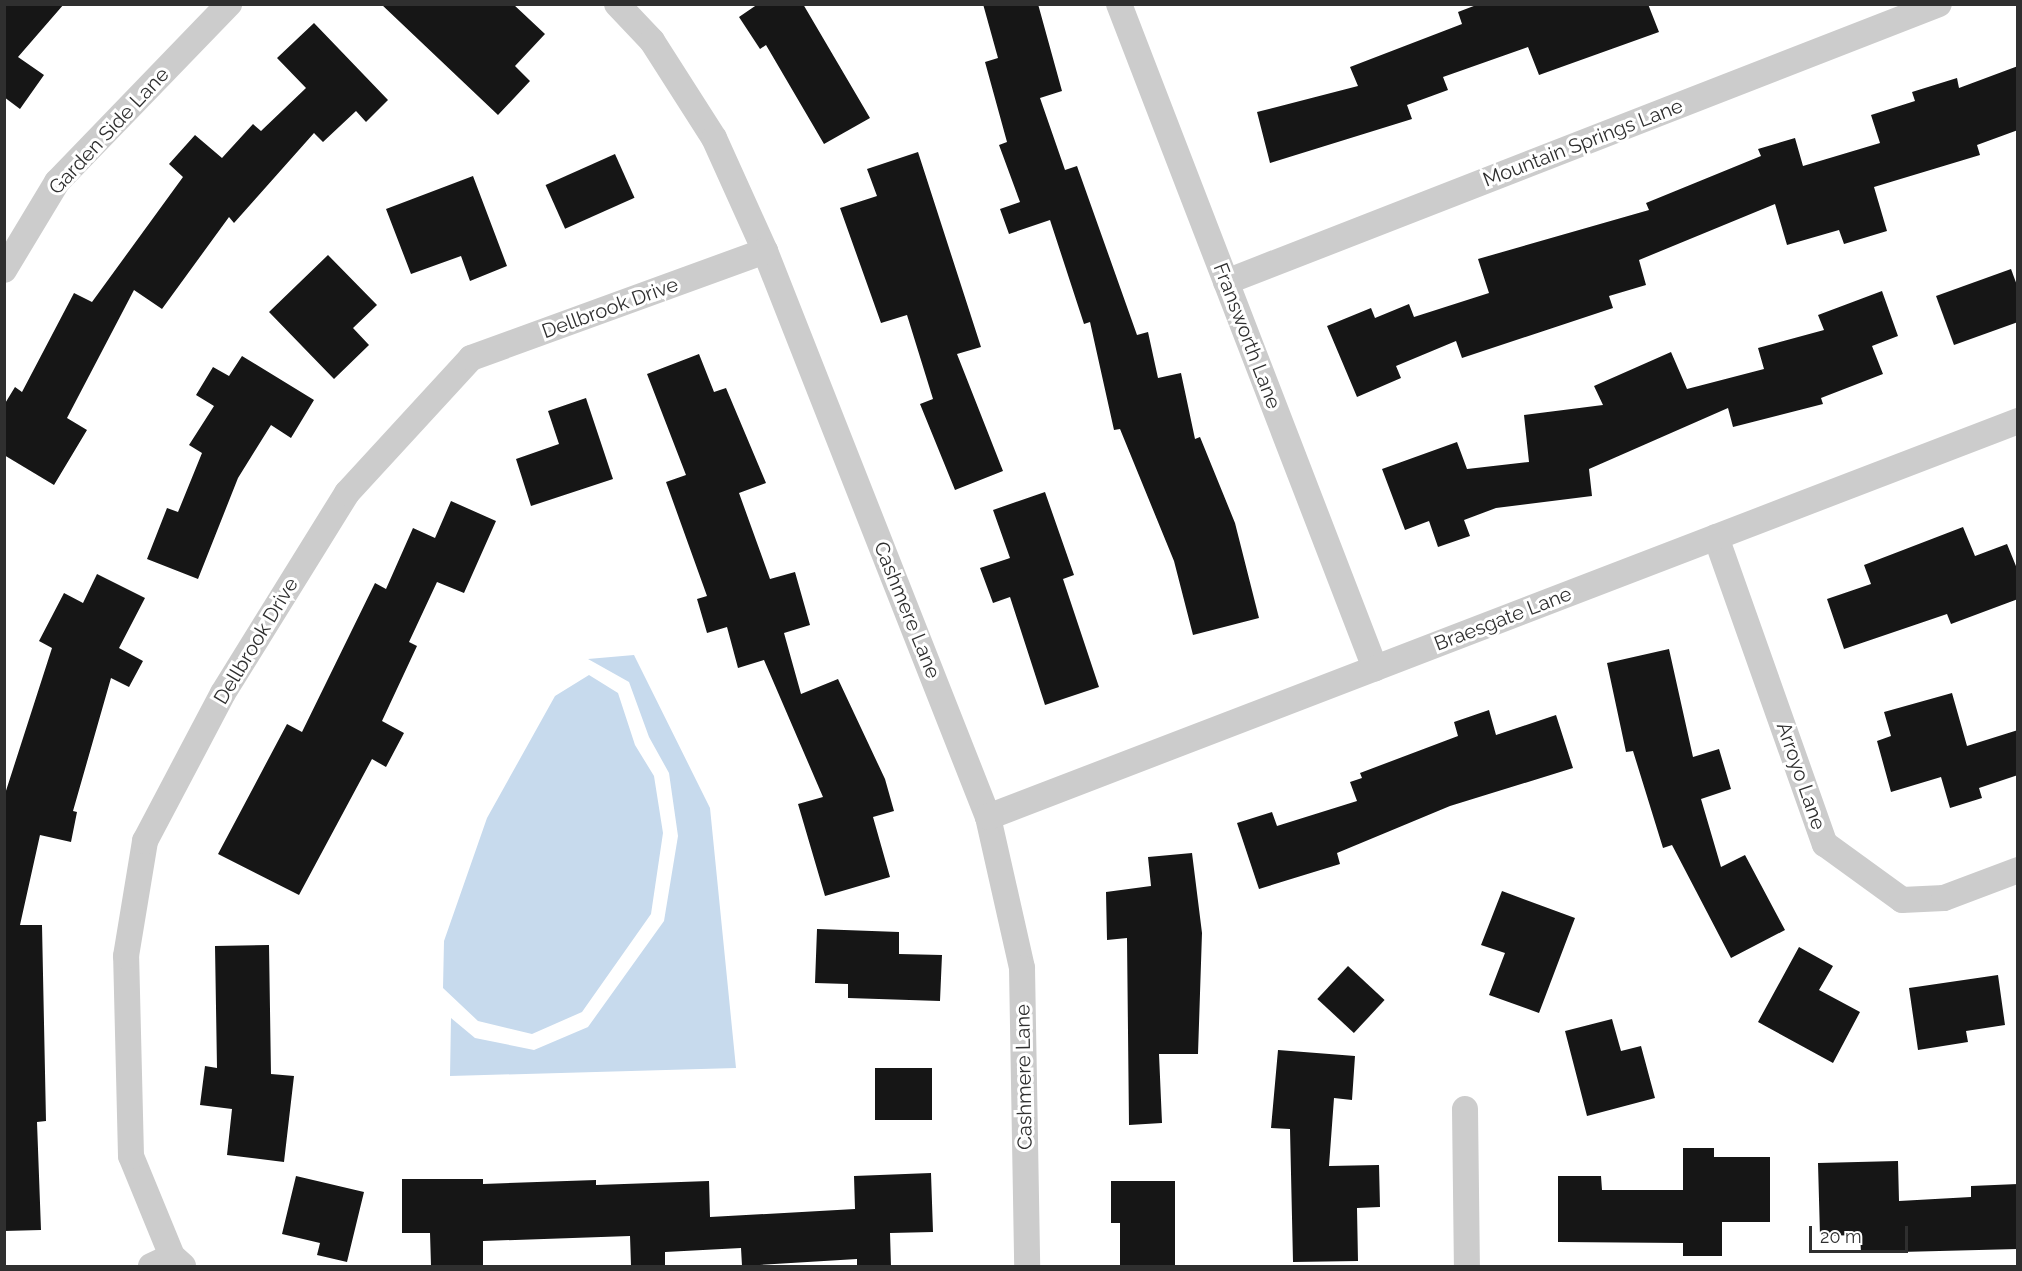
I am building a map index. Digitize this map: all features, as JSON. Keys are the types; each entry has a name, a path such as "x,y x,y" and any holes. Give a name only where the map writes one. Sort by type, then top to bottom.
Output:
{"street":[{"name":"Garden Side Lane","path":"4,270 57,182 229,4"},
{"name":"Cashmere Lane","path":"617,4 652,41 714,138 765,251 988,817 1023,968 1027,1266"},
{"name":"Fransworth Lane","path":"1119,4 1376,668"},
{"name":"Mountain Springs Lane","path":"1226,282 1939,4"},
{"name":"Dellbrook Drive","path":"169,1263 131,1156 126,956 145,841 223,693 347,493 471,358 765,251"},
{"name":"Braesgate Lane","path":"988,817 2018,421"},
{"name":"Arroyo Lane","path":"1716,537 1825,844 1902,900 1944,898 2018,870"},
{"path":"1465,1109 1467,1266"}],"water":[{"path":"634,655 710,808 736,1068 450,1076 451,1018 475,1038 534,1050 588,1027 664,921 678,836 669,773 649,737 629,682 588,659"},
{"path":"589,675 618,693 635,745 654,776 663,833 651,914 582,1012 532,1034 478,1021 443,988 444,941 487,818 555,696"}],"building":[{"path":"4,4 64,4 18,57 44,75 20,109 4,97"},
{"path":"381,4 513,4 545,34 515,66 530,81 498,115"},
{"path":"758,4 803,4 870,118 824,144 766,45 760,49 739,17"},
{"path":"983,4 1038,4 1062,91 1040,98 1065,170 1077,166 1137,335 1148,332 1158,378 1181,373 1195,439 1200,437 1235,523 1259,618 1193,635 1174,561 1120,429 1114,430 1090,322 1084,324 1050,220 1009,234 1000,209 1020,202 999,145 1007,142 985,62 998,58"},
{"path":"1479,4 1648,4 1659,32 1539,75 1528,47 1443,77 1448,90 1407,105 1412,119 1270,163 1257,112 1358,86 1350,67 1462,24 1458,12"},
{"path":"314,23 388,100 366,122 356,111 323,142 314,133 234,223 229,217 162,309 134,290 67,418 87,430 54,485 4,455 4,405 15,387 22,392 74,293 92,302 183,177 169,164 195,135 222,158 253,124 261,131 306,88 277,58"},
{"path":"2018,66 2018,130 1977,145 1980,155 1874,187 1887,231 1844,244 1839,230 1787,245 1775,204 1639,260 1646,285 1609,296 1613,308 1462,358 1456,341 1396,366 1401,378 1357,397 1327,326 1371,308 1375,318 1409,304 1414,317 1489,293 1478,259 1649,210 1646,203 1761,156 1758,149 1795,138 1803,166 1880,143 1871,115 1915,101 1912,92 1957,78 1959,88"},
{"path":"918,152 981,347 957,354 1003,471 955,490 920,404 933,399 907,315 881,323 840,208 877,196 867,169"},
{"path":"615,154 635,198 565,229 546,185"},
{"path":"473,176 507,266 470,281 461,256 411,274 386,209"},
{"path":"328,255 377,305 353,328 369,345 334,379 269,312"},
{"path":"2011,269 2018,288 2018,322 1954,345 1936,296"},
{"path":"1882,291 1898,336 1872,346 1883,374 1821,398 1823,404 1733,427 1728,408 1589,469 1592,496 1496,508 1464,520 1470,536 1438,547 1429,521 1405,530 1382,469 1457,442 1467,469 1529,462 1524,415 1603,405 1594,386 1671,352 1687,389 1764,369 1758,348 1824,330 1818,315"},
{"path":"699,354 714,392 726,388 766,483 739,493 770,579 795,572 810,625 784,633 801,694 838,679 885,779 894,811 873,817 890,877 825,896 798,804 823,797 764,660 738,668 727,627 707,633 697,599 707,596 666,482 686,475 647,374"},
{"path":"242,356 314,400 291,438 271,425 238,478 198,579 147,559 167,508 178,512 202,453 189,445 214,406 196,395 213,367 229,376"},
{"path":"586,398 613,479 531,506 516,459 559,444 548,411"},
{"path":"1045,492 1074,575 1063,579 1099,687 1045,705 1010,597 993,603 980,568 1010,558 993,510"},
{"path":"451,501 496,521 464,593 437,582 409,642 417,646 382,721 404,733 386,767 372,759 299,895 218,854 287,724 302,732 375,583 386,589 413,528 435,538"},
{"path":"1963,527 1975,556 2007,544 2018,571 2018,599 1951,624 1947,614 1844,649 1827,599 1871,584 1864,565"},
{"path":"97,574 145,598 119,648 143,661 129,687 111,678 73,811 77,812 71,842 40,835 20,925 42,925 46,1121 37,1122 41,1230 4,1231 4,797 52,648 39,641 64,593 83,603"},
{"path":"1669,649 1693,757 1719,749 1731,789 1701,799 1721,867 1745,855 1785,930 1731,958 1672,845 1663,848 1633,751 1626,752 1607,663"},
{"path":"1952,693 1967,746 2018,730 2018,775 1979,788 1982,798 1950,808 1941,777 1891,792 1877,741 1891,736 1884,712"},
{"path":"1489,710 1496,735 1556,715 1573,768 1450,806 1337,853 1340,864 1259,889 1237,823 1272,812 1277,826 1357,801 1350,782 1362,778 1360,773 1458,736 1454,722"},
{"path":"1192,853 1202,933 1198,1054 1159,1054 1162,1123 1129,1125 1127,938 1107,940 1106,892 1151,886 1148,857"},
{"path":"1502,891 1575,918 1539,1013 1489,995 1505,953 1481,945"},
{"path":"817,929 899,932 899,954 942,955 940,1001 848,998 848,984 815,983"},
{"path":"269,945 271,1074 294,1076 284,1162 227,1155 232,1109 200,1105 205,1066 217,1068 215,946"},
{"path":"1799,947 1833,966 1819,990 1860,1012 1833,1063 1758,1022"},
{"path":"1348,966 1385,1000 1354,1033 1317,999"},
{"path":"1998,975 2005,1025 1966,1031 1968,1042 1918,1050 1909,988"},
{"path":"1612,1019 1621,1051 1641,1046 1655,1098 1587,1116 1565,1031"},
{"path":"1278,1050 1355,1056 1352,1100 1334,1098 1329,1166 1379,1165 1380,1207 1357,1208 1358,1261 1293,1262 1290,1129 1271,1128"},
{"path":"875,1068 932,1068 932,1120 875,1120"},
{"path":"1683,1148 1714,1148 1714,1157 1770,1157 1770,1222 1722,1222 1722,1256 1683,1256 1683,1243 1558,1242 1558,1176 1601,1176 1602,1190 1683,1190"},
{"path":"1898,1161 1899,1201 1971,1197 1971,1186 2018,1184 2018,1249 1861,1253 1860,1235 1820,1236 1818,1163"},
{"path":"931,1173 933,1232 890,1233 891,1266 857,1266 857,1259 742,1266 741,1248 665,1252 665,1266 631,1266 630,1236 483,1241 483,1266 431,1266 430,1233 402,1233 402,1179 483,1179 483,1184 596,1180 596,1185 709,1181 710,1217 855,1209 854,1176"},
{"path":"296,1176 364,1192 347,1262 317,1255 320,1243 282,1234"},
{"path":"1111,1181 1175,1181 1175,1266 1120,1266 1120,1223 1111,1223"}]}
